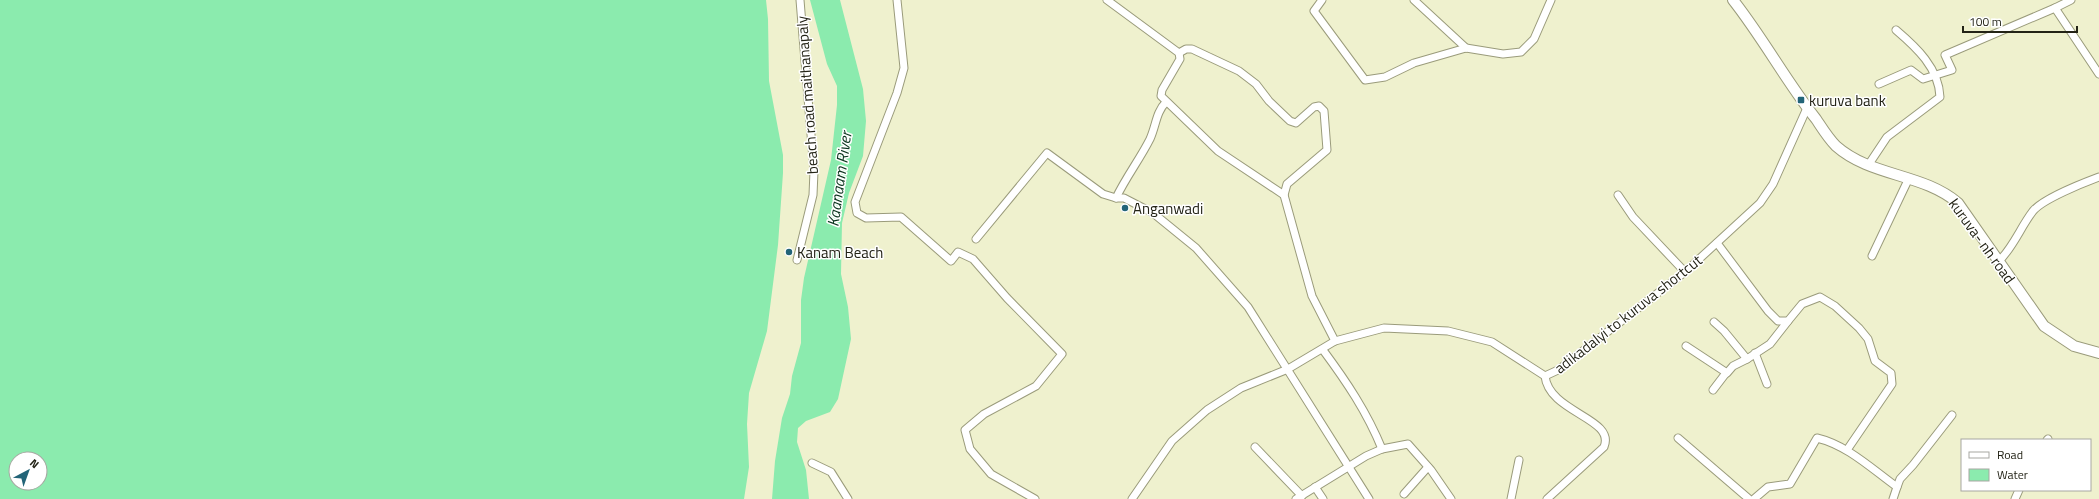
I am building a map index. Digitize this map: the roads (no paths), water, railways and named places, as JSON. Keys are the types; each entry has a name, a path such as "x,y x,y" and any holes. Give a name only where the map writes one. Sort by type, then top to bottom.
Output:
{"main road":[{"name":"kuruva- nh road","path":"1738,2 1807,108 1836,145 1856,160 1928,184 1945,192 1958,203 2044,326 2074,346 2099,353"}],"street":[{"name":"beach road maithanapaly","path":"797,260 813,195 814,171 812,121 800,0"},
{"path":"897,0 904,68 897,93 855,202 857,213 866,218 902,217 951,261 958,252 973,259 1007,298 1062,354 1036,386 984,414 965,430 970,448 991,474 1035,499"},
{"path":"1107,0 1179,53 1180,59 1162,90 1161,96 1166,102 1218,151 1284,195"},
{"path":"1322,0 1314,11 1365,80 1385,77 1414,63 1466,48 1503,54 1521,52 1534,39 1551,0"},
{"path":"1414,0 1466,48"},
{"path":"1879,84 1911,70 1923,79 1952,70 1945,55 2072,0"},
{"path":"2055,8 2099,74"},
{"path":"1869,164 1887,137 1940,97 1940,86 1921,52 1896,30"},
{"path":"1179,53 1186,49 1192,49 1223,66 1240,71 1256,84 1290,121 1296,123 1314,107 1319,106 1324,111 1327,150 1287,184 1284,195 1312,296 1335,341"},
{"path":"1116,198 1127,176 1150,138 1160,108 1166,102"},
{"name":"adikadalyi to kuruva shortcut","path":"1132,499 1172,441 1207,410 1241,388 1288,369 1323,350 1335,341 1384,328 1448,331 1475,336 1492,342 1545,376 1558,370 1685,272 1760,203 1769,191 1807,108"},
{"path":"976,239 1047,153 1103,194 1116,198 1124,198 1153,213 1196,248 1248,307 1350,466 1369,499"},
{"path":"1998,262 2009,251 2018,232 2035,210 2044,203 2099,177"},
{"path":"1872,256 1909,178"},
{"path":"1618,196 1633,218 1685,272"},
{"path":"1717,243 1768,311 1778,321 1788,321"},
{"path":"1713,390 1733,366 1770,344 1802,304 1820,297 1835,306 1860,328 1868,339 1875,361 1891,374 1892,384 1846,450"},
{"path":"1714,322 1724,331 1747,359"},
{"path":"1686,346 1726,373"},
{"path":"1323,350 1353,391 1374,428 1382,449"},
{"path":"1756,353 1767,384"},
{"path":"1545,376 1546,385 1552,394 1560,402 1595,423 1605,432 1607,440 1604,447 1547,499"},
{"path":"1893,499 1900,479 1913,465 1952,415"},
{"path":"1678,438 1749,499"},
{"path":"1754,499 1768,487 1790,484 1817,438 1829,441 1846,450 1897,487"},
{"path":"1255,447 1299,497 1350,466 1382,449 1408,444 1428,467 1451,499"},
{"path":"1511,499 1519,460"},
{"path":"812,463 830,472 848,499"},
{"path":"1404,494 1428,467"},
{"path":"1315,487 1323,499"}],"water":[{"path":"0,0 766,0 768,19 769,81 783,155 783,173 778,245 767,331 749,393 747,424 749,467 744,499 0,499"},
{"name":"Kaanaam River","path":"810,0 840,0 863,89 866,121 863,156 849,193 842,223 841,274 848,307 851,339 838,399 830,412 806,421 798,428 797,442 806,470 809,499 772,499 775,461 782,418 790,394 792,376 801,343 801,300 804,278 831,160 837,105 837,86 827,64"}],"place":[{"name":"kuruva bank","path":"1801,100"},
{"name":"Anganwadi","path":"1125,208"},
{"name":"Kanam Beach","path":"789,252"}]}
